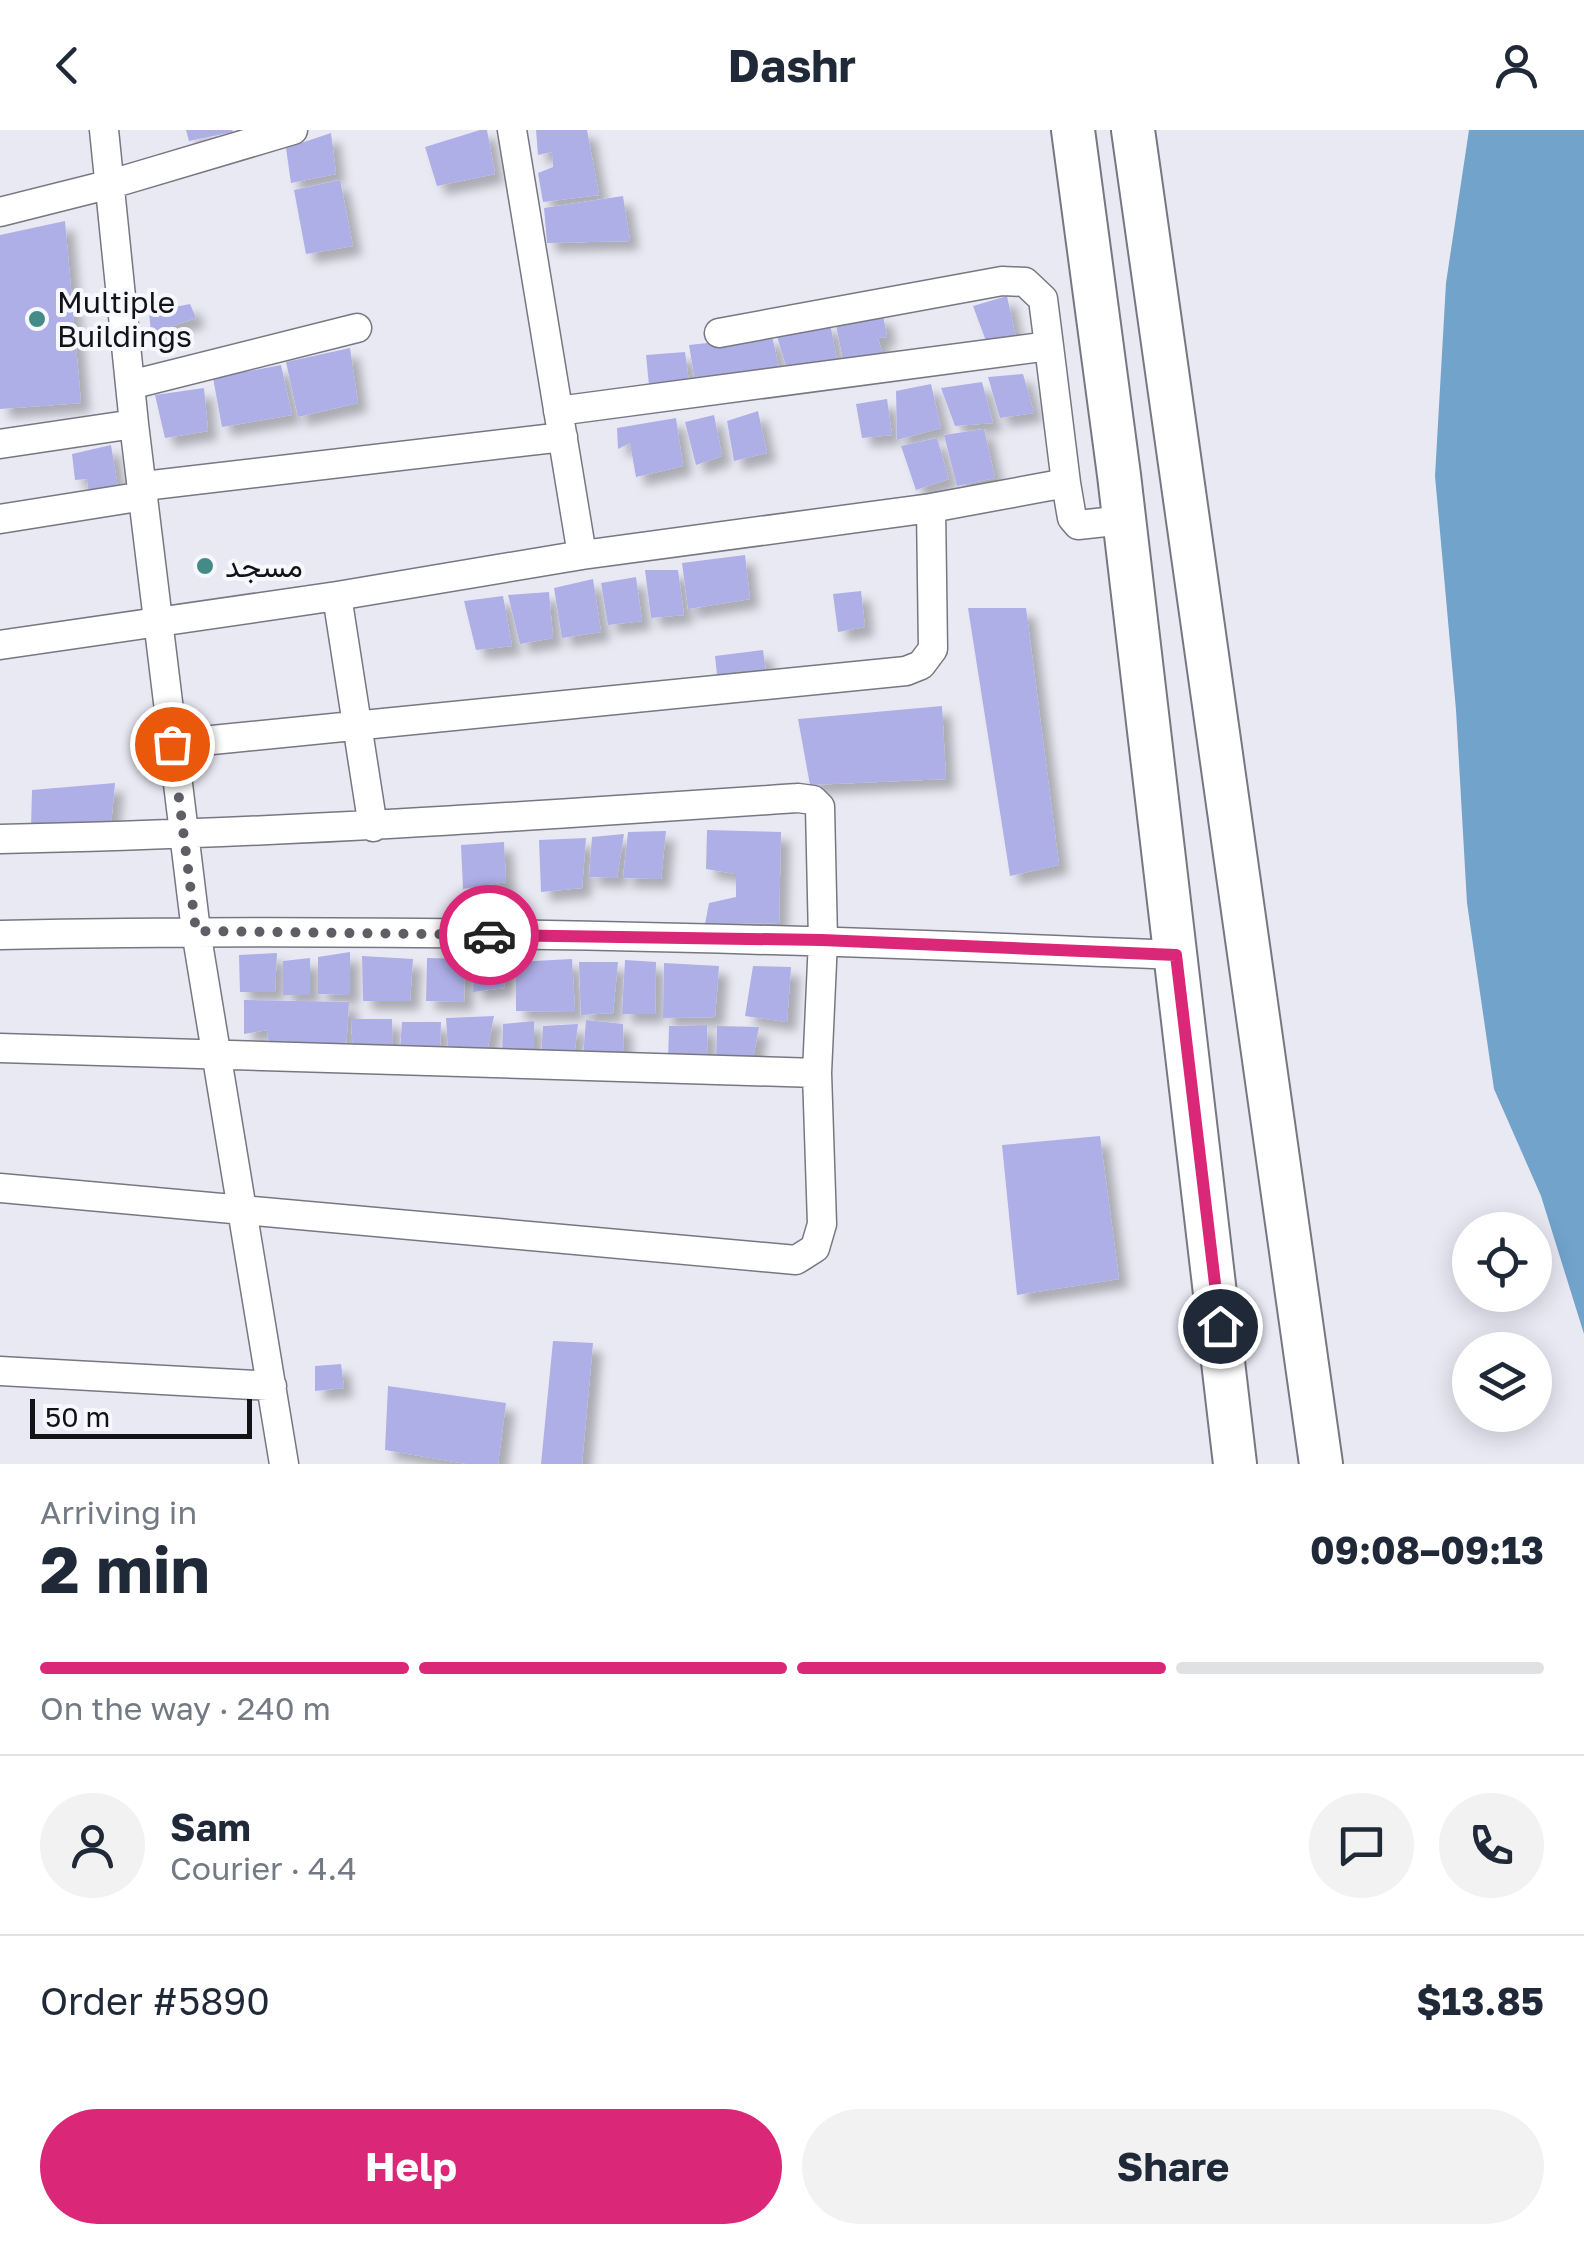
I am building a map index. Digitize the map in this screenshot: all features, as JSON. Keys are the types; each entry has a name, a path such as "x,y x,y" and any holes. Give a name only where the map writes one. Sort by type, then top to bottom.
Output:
{"main road":[{"path":"1073,130 1124,520 1235,1464"},
{"path":"1134,130 1321,1464"}],"street":[{"path":"104,130 134,424 196,931 284,1464"},
{"path":"0,212 293,130"},
{"path":"512,130 582,556"},
{"path":"718,333 1002,281 1026,282 1043,299 1072,518 1078,525 1124,520"},
{"path":"130,385 357,328"},
{"path":"0,519 144,491 1048,346"},
{"path":"0,444 134,424"},
{"path":"0,645 582,556 931,508 1066,483"},
{"path":"172,744 906,672 921,664 933,649 931,508"},
{"path":"337,596 373,827"},
{"path":"0,839 186,836 812,800 820,807 822,940 817,1073 822,1224 815,1248 796,1260 0,1188"},
{"path":"0,935 196,931 822,940 1176,955"},
{"path":"0,1048 817,1073"},
{"path":"0,1371 272,1386"}],"water":[{"path":"1469,130 1584,130 1584,1334 1552,1231 1552,1212 1546,1212 1494,1089 1467,903 1456,710 1435,476 1446,283"}],"building":[{"path":"186,130 232,130 233,132 189,141"},
{"path":"487,130 495,174 437,186 425,147"},
{"path":"536,130 587,130 599,195 543,202 538,173 553,167 552,152 538,155"},
{"path":"331,133 336,174 291,183 286,148"},
{"path":"340,180 353,246 306,254 294,190"},
{"path":"623,196 630,241 547,243 544,208"},
{"name":"Multiple Buildings","path":"65,221 81,403 0,409 0,235"},
{"path":"1007,296 1017,343 989,349 973,306"},
{"path":"190,304 196,318 151,333 149,312"},
{"path":"883,315 887,337 878,338 885,363 845,370 835,320"},
{"path":"830,323 839,371 789,376 776,333"},
{"path":"772,336 781,377 696,387 689,345"},
{"path":"350,348 358,403 298,417 286,362"},
{"path":"685,352 690,390 650,395 646,355"},
{"path":"281,365 292,415 222,427 213,378"},
{"path":"1023,374 1034,413 1000,418 988,377"},
{"path":"982,382 993,423 955,426 941,388"},
{"path":"931,384 941,428 897,440 896,391"},
{"path":"204,388 208,431 165,438 155,395"},
{"path":"887,399 892,435 862,438 856,404"},
{"path":"758,411 767,453 734,461 727,421"},
{"path":"714,415 722,456 696,465 685,422"},
{"path":"676,418 683,466 636,477 630,443 618,449 617,428"},
{"path":"984,429 995,478 957,486 944,435"},
{"path":"937,438 949,479 916,490 901,446"},
{"path":"111,445 119,494 90,499 87,479 75,480 72,454"},
{"path":"745,555 750,599 688,609 682,563"},
{"path":"645,570 678,570 684,615 651,618"},
{"path":"636,577 642,621 608,625 601,583"},
{"path":"593,579 601,632 562,638 554,588"},
{"path":"861,591 865,627 838,632 833,594"},
{"path":"549,592 553,638 520,644 508,595"},
{"path":"503,596 512,646 476,650 464,601"},
{"path":"968,608 1026,608 1059,865 1010,876"},
{"path":"763,650 767,679 718,684 715,656"},
{"path":"942,706 946,779 810,785 798,719"},
{"path":"115,783 111,825 31,829 32,790"},
{"path":"707,830 781,832 779,923 705,924 709,903 736,897 736,874 706,869"},
{"path":"666,831 661,879 623,878 628,832"},
{"path":"624,834 617,878 589,877 592,837"},
{"path":"586,838 582,888 541,892 539,840"},
{"path":"504,842 506,882 463,889 461,845"},
{"path":"350,952 350,995 318,994 318,957"},
{"path":"277,953 275,992 240,992 239,955"},
{"path":"362,956 413,959 410,1001 363,1001"},
{"path":"509,957 504,988 473,992 474,958"},
{"path":"310,958 310,995 283,995 283,961"},
{"path":"427,958 465,959 464,1002 426,1001"},
{"path":"572,959 575,1012 516,1011 516,962"},
{"path":"625,960 656,962 655,1014 622,1014"},
{"path":"579,962 618,962 613,1013 581,1015"},
{"path":"664,963 719,966 715,1017 663,1018"},
{"path":"753,966 791,967 787,1022 745,1016"},
{"path":"244,1000 349,1002 346,1049 270,1050 267,1030 244,1034"},
{"path":"494,1016 487,1052 448,1051 446,1018"},
{"path":"351,1019 392,1019 393,1050 353,1052"},
{"path":"586,1020 623,1024 624,1060 583,1058"},
{"path":"534,1021 534,1058 502,1058 503,1024"},
{"path":"402,1022 441,1022 440,1049 400,1052"},
{"path":"578,1024 574,1057 541,1059 543,1026"},
{"path":"707,1025 708,1060 668,1062 669,1026"},
{"path":"717,1026 759,1027 752,1063 716,1064"},
{"path":"1100,1136 1119,1279 1017,1295 1002,1145"},
{"path":"553,1341 593,1343 582,1464 541,1464"},
{"path":"341,1364 344,1388 315,1391 315,1366"},
{"path":"388,1386 506,1403 498,1464 467,1464 385,1450"}],"way so far":[{"path":"172,744 196,931 489,935"}],"place":[{"name":"Multiple Buildings","path":"37,319"},
{"name":"مسجد","path":"205,566"}],"route":[{"path":"489,935 822,940 1176,955 1220,1326"}]}
